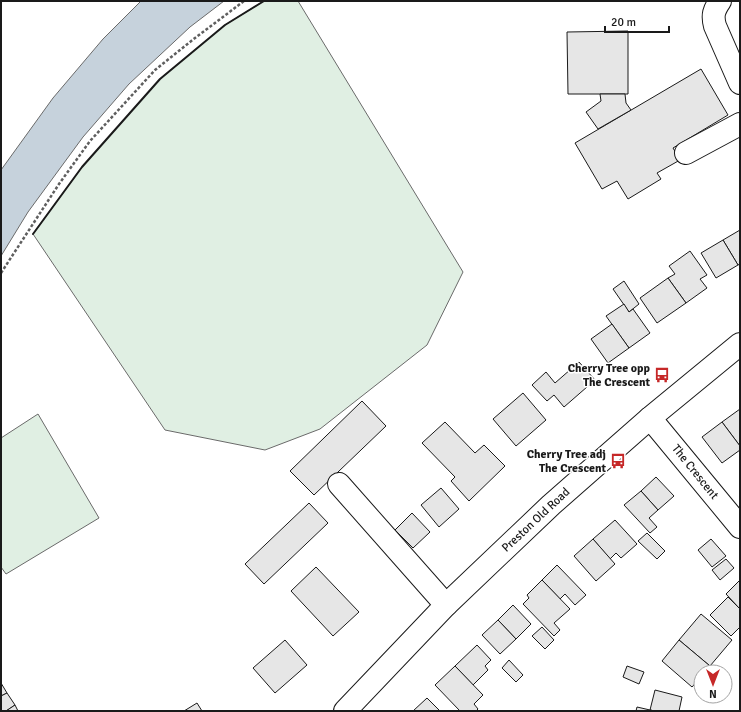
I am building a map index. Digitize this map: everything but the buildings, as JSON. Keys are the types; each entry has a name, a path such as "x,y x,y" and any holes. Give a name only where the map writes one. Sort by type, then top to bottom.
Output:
{"main road":[{"path":"720,1 714,10 713,18 715,26 740,83"},
{"path":"686,153 740,124"},
{"name":"Preston Old Road","path":"345,711 446,606 551,505 650,418 740,344"},
{"name":"The Crescent","path":"650,418 740,527"},
{"path":"339,484 446,606"}],"path":[{"path":"1,273 59,184 90,141 155,70 244,1"}],"green space":[{"path":"264,1 298,1 463,272 427,345 320,429 265,450 165,430 33,234 82,167 160,79 225,25"},
{"path":"38,414 99,518 6,574 1,567 1,438"}],"shaded area":[{"path":"141,1 224,1 190,27 129,84 83,137 28,212 1,256 1,170 53,98 103,39"}],"wall":[{"path":"33,234 82,167 160,79 225,25 264,1"}],"place":[{"name":"Cherry Tree opp The Crescent","path":"662,375"},
{"name":"Cherry Tree adj The Crescent","path":"618,461"}]}
